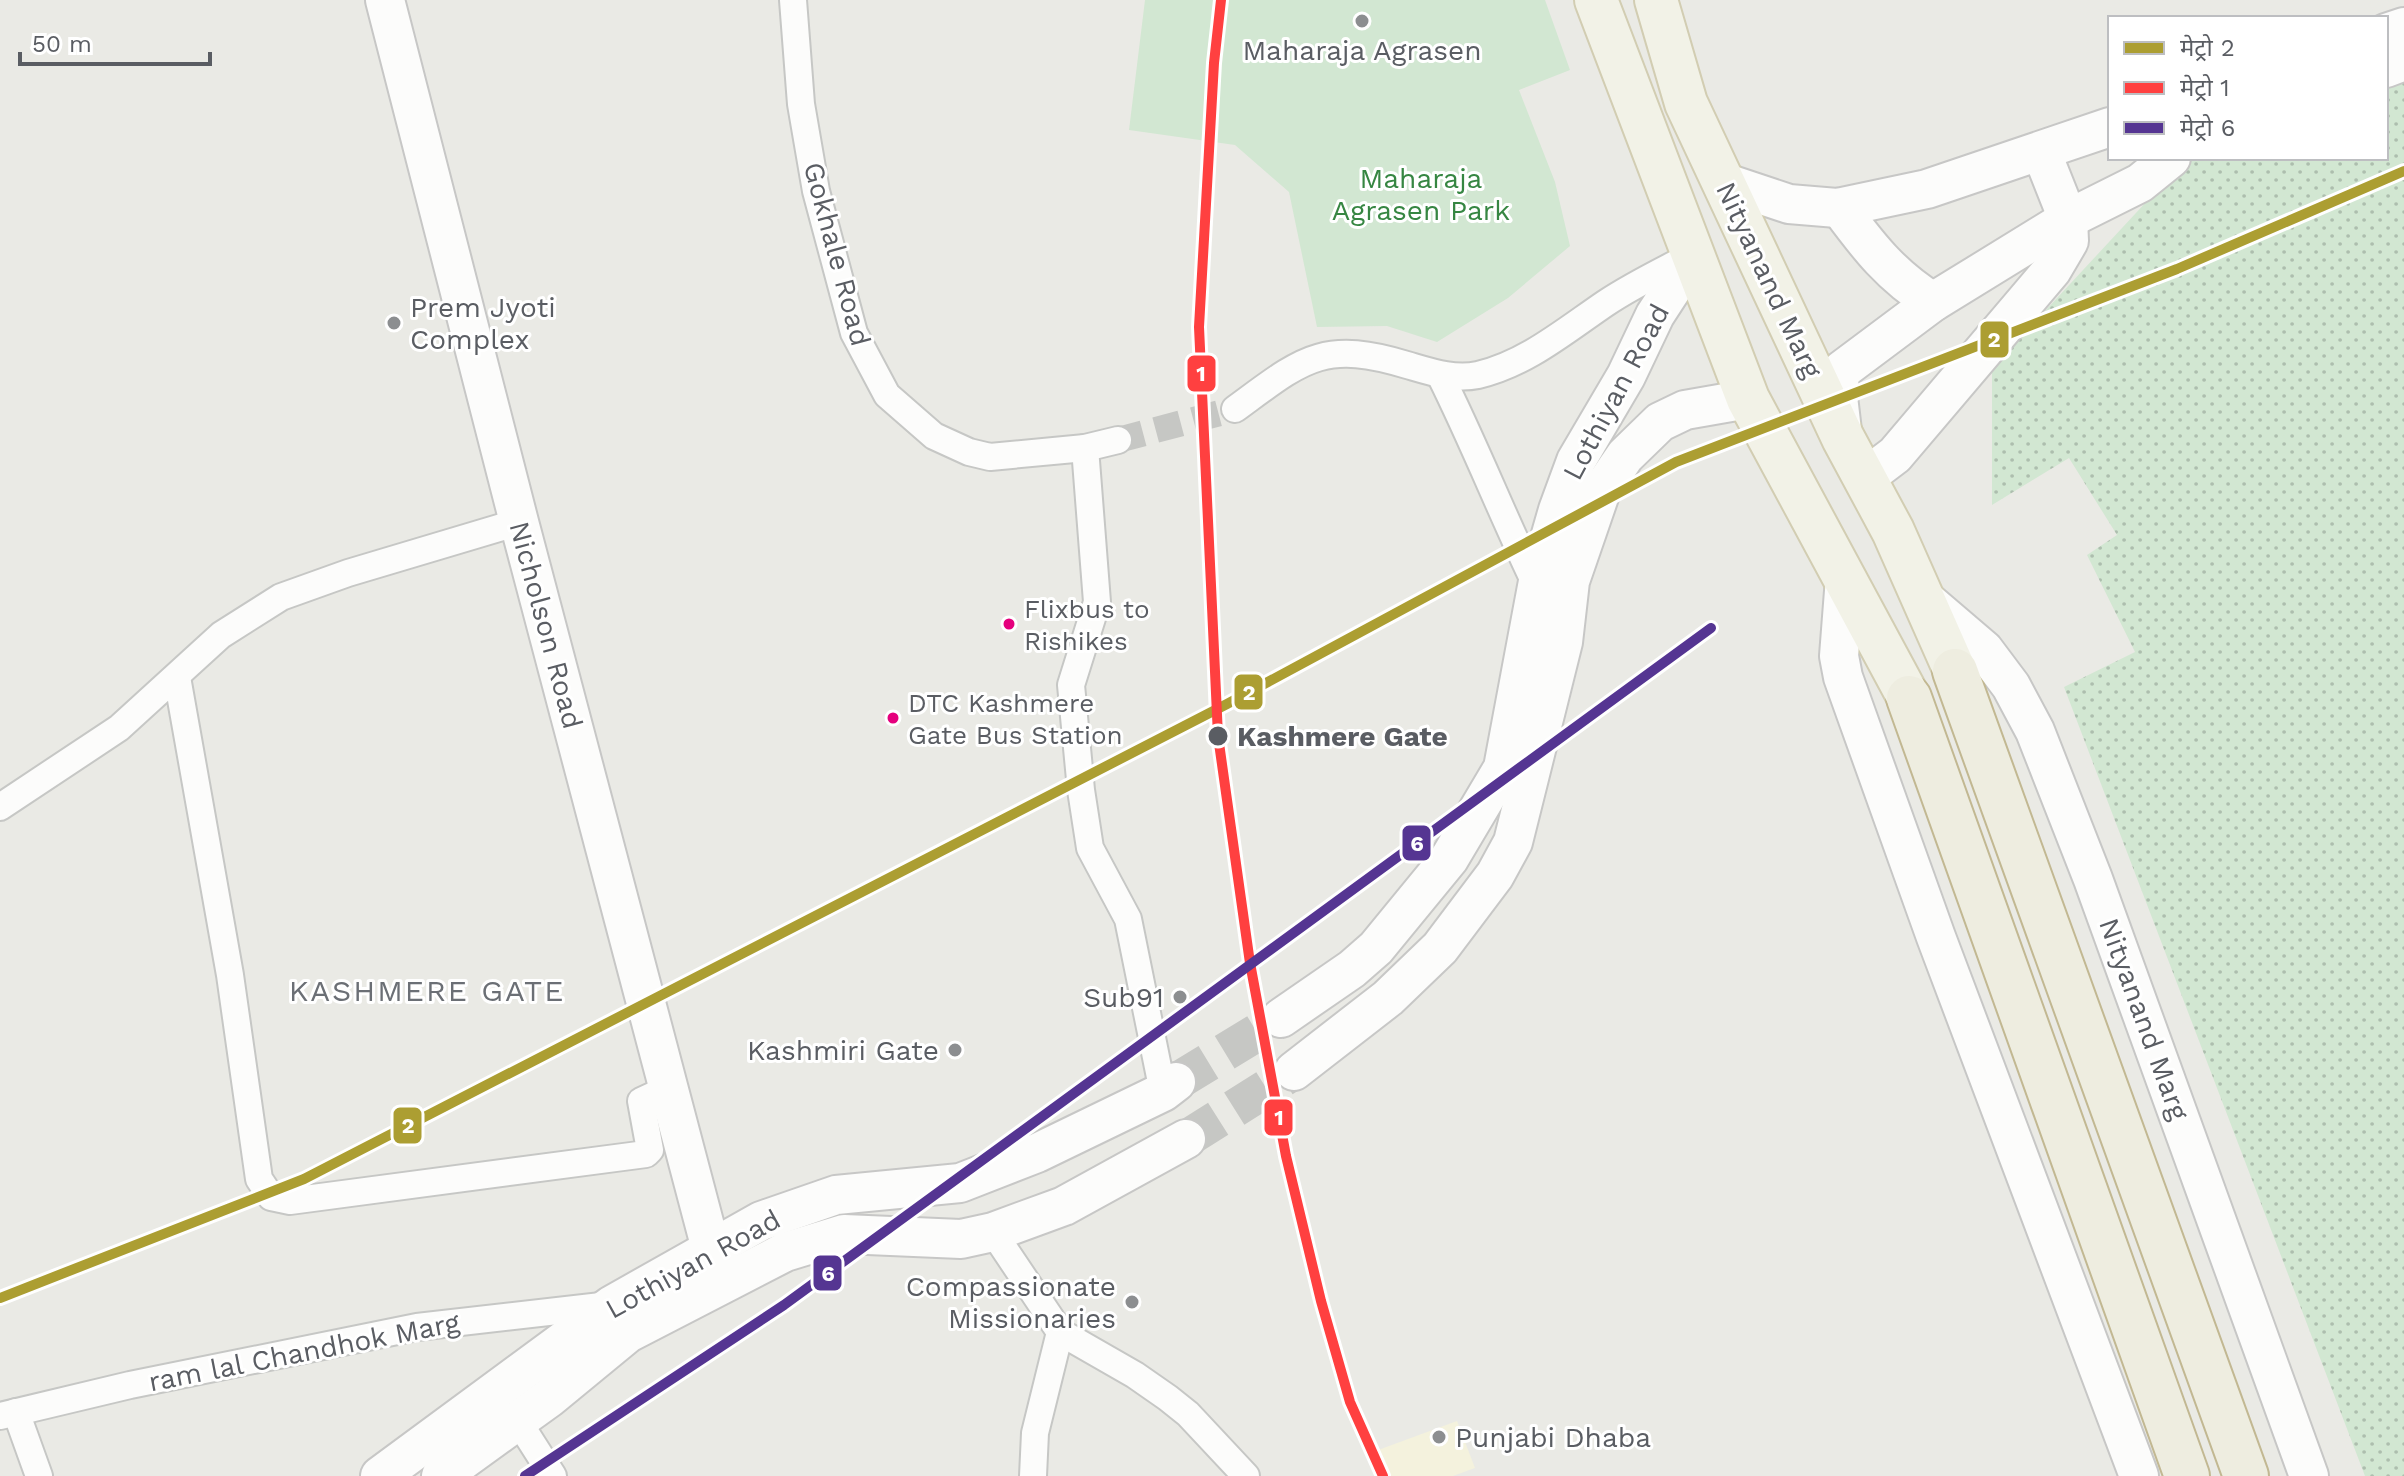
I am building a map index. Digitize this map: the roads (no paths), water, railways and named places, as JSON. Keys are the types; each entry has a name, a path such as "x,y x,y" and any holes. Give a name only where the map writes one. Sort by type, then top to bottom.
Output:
{"highway":[{"path":"1955,671 2246,1476"},
{"path":"1909,698 2187,1476"}],"main road":[{"name":"Nicholson Road","path":"385,0 711,1249"},
{"name":"Nityanand Marg","path":"1596,0 1641,125 1748,399 1909,698"},
{"name":"Nityanand Marg","path":"1656,0 1686,103 1843,438 1866,477 1955,671"},
{"path":"1723,182 1789,204 1840,208 1927,189 2108,128"},
{"path":"1866,477 1895,455 2052,270 2069,241 2068,219 2041,151"},
{"path":"1843,438 1837,388 1842,370 1933,302 2068,219 2140,183 2169,160"},
{"path":"1840,208 1872,252 1906,285 1933,302"},
{"name":"Lothiyan Road","path":"1281,1018 1352,969 1376,948 1449,859 1503,768 1537,587 1558,510 1576,461 1626,376 1655,315 1694,255"},
{"name":"Lothiyan Road","path":"1294,1071 1388,998 1440,948 1495,875 1513,842 1563,642 1570,581 1601,491 1609,479 1625,456 1660,422 1685,410 1748,399"},
{"path":"1845,578 1839,656 1843,677 1936,937 2139,1476"},
{"name":"Nityanand Marg","path":"1922,597 1984,650 2011,686 2035,731 2093,879 2309,1476"},
{"name":"Lothiyan Road","path":"380,1476 612,1305 761,1221 836,1195 960,1183 1037,1153 1169,1087"},
{"name":"Lothiyan Road","path":"441,1476 518,1421 628,1333 785,1252 844,1234 961,1239 993,1232 1064,1206 1186,1139"}],"street":[{"name":"Gokhale Road","path":"793,0 801,104 816,191 854,333 887,395 934,436 969,452 990,457 1085,448 1118,440"},
{"path":"1235,409 1286,371 1318,356 1339,352 1388,359 1440,375 1465,377 1498,369 1565,332 1649,277 1694,255"},
{"path":"1440,375 1468,430 1537,587"},
{"path":"1085,448 1097,602 1071,685 1081,790 1090,848 1128,919 1169,1087"},
{"path":"0,807 119,728 221,635 291,592 519,522"},
{"path":"177,677 230,975 259,1179 271,1197 290,1201 646,1154 650,1150 641,1101 669,1088"},
{"path":"993,1232 1060,1332 1135,1375 1168,1398 1188,1414 1246,1476"},
{"name":"ram lal Chandhok Marg","path":"8,1414 175,1375 417,1327 612,1305"},
{"path":"1033,1476 1035,1433 1060,1332"},
{"path":"8,1414 39,1476"},
{"path":"518,1421 553,1476"}],"tunnel":[{"path":"1118,440 1235,409"},
{"path":"1176,1082 1281,1018"},
{"path":"1186,1139 1294,1071"}],"metro line":[{"name":"1","path":"1221,0 1214,63 1199,327 1218,736 1250,963 1286,1156 1321,1301 1350,1402 1383,1476"},
{"name":"2","path":"0,1298 304,1179 1227,704 1676,462 2177,269 2404,171"},
{"name":"6","path":"525,1476 784,1305 1711,628"}],"place":[{"name":"Maharaja Agrasen","path":"1362,21"},
{"name":"Prem Jyoti Complex","path":"394,323"},
{"name":"Flixbus to Rishikes","path":"1009,624"},
{"name":"DTC Kashmere Gate Bus Station","path":"893,718"},
{"name":"Kashmere Gate","path":"1218,736"},
{"name":"Sub91","path":"1180,997"},
{"name":"Kashmiri Gate","path":"955,1050"},
{"name":"Compassionate Missionaries","path":"1132,1302"},
{"name":"Punjabi Dhaba","path":"1439,1437"}],"district":[{"name":"KASHMERE GATE","path":"427,990"}],"park label":[{"name":"Maharaja Agrasen Park","path":"1421,194"}]}
